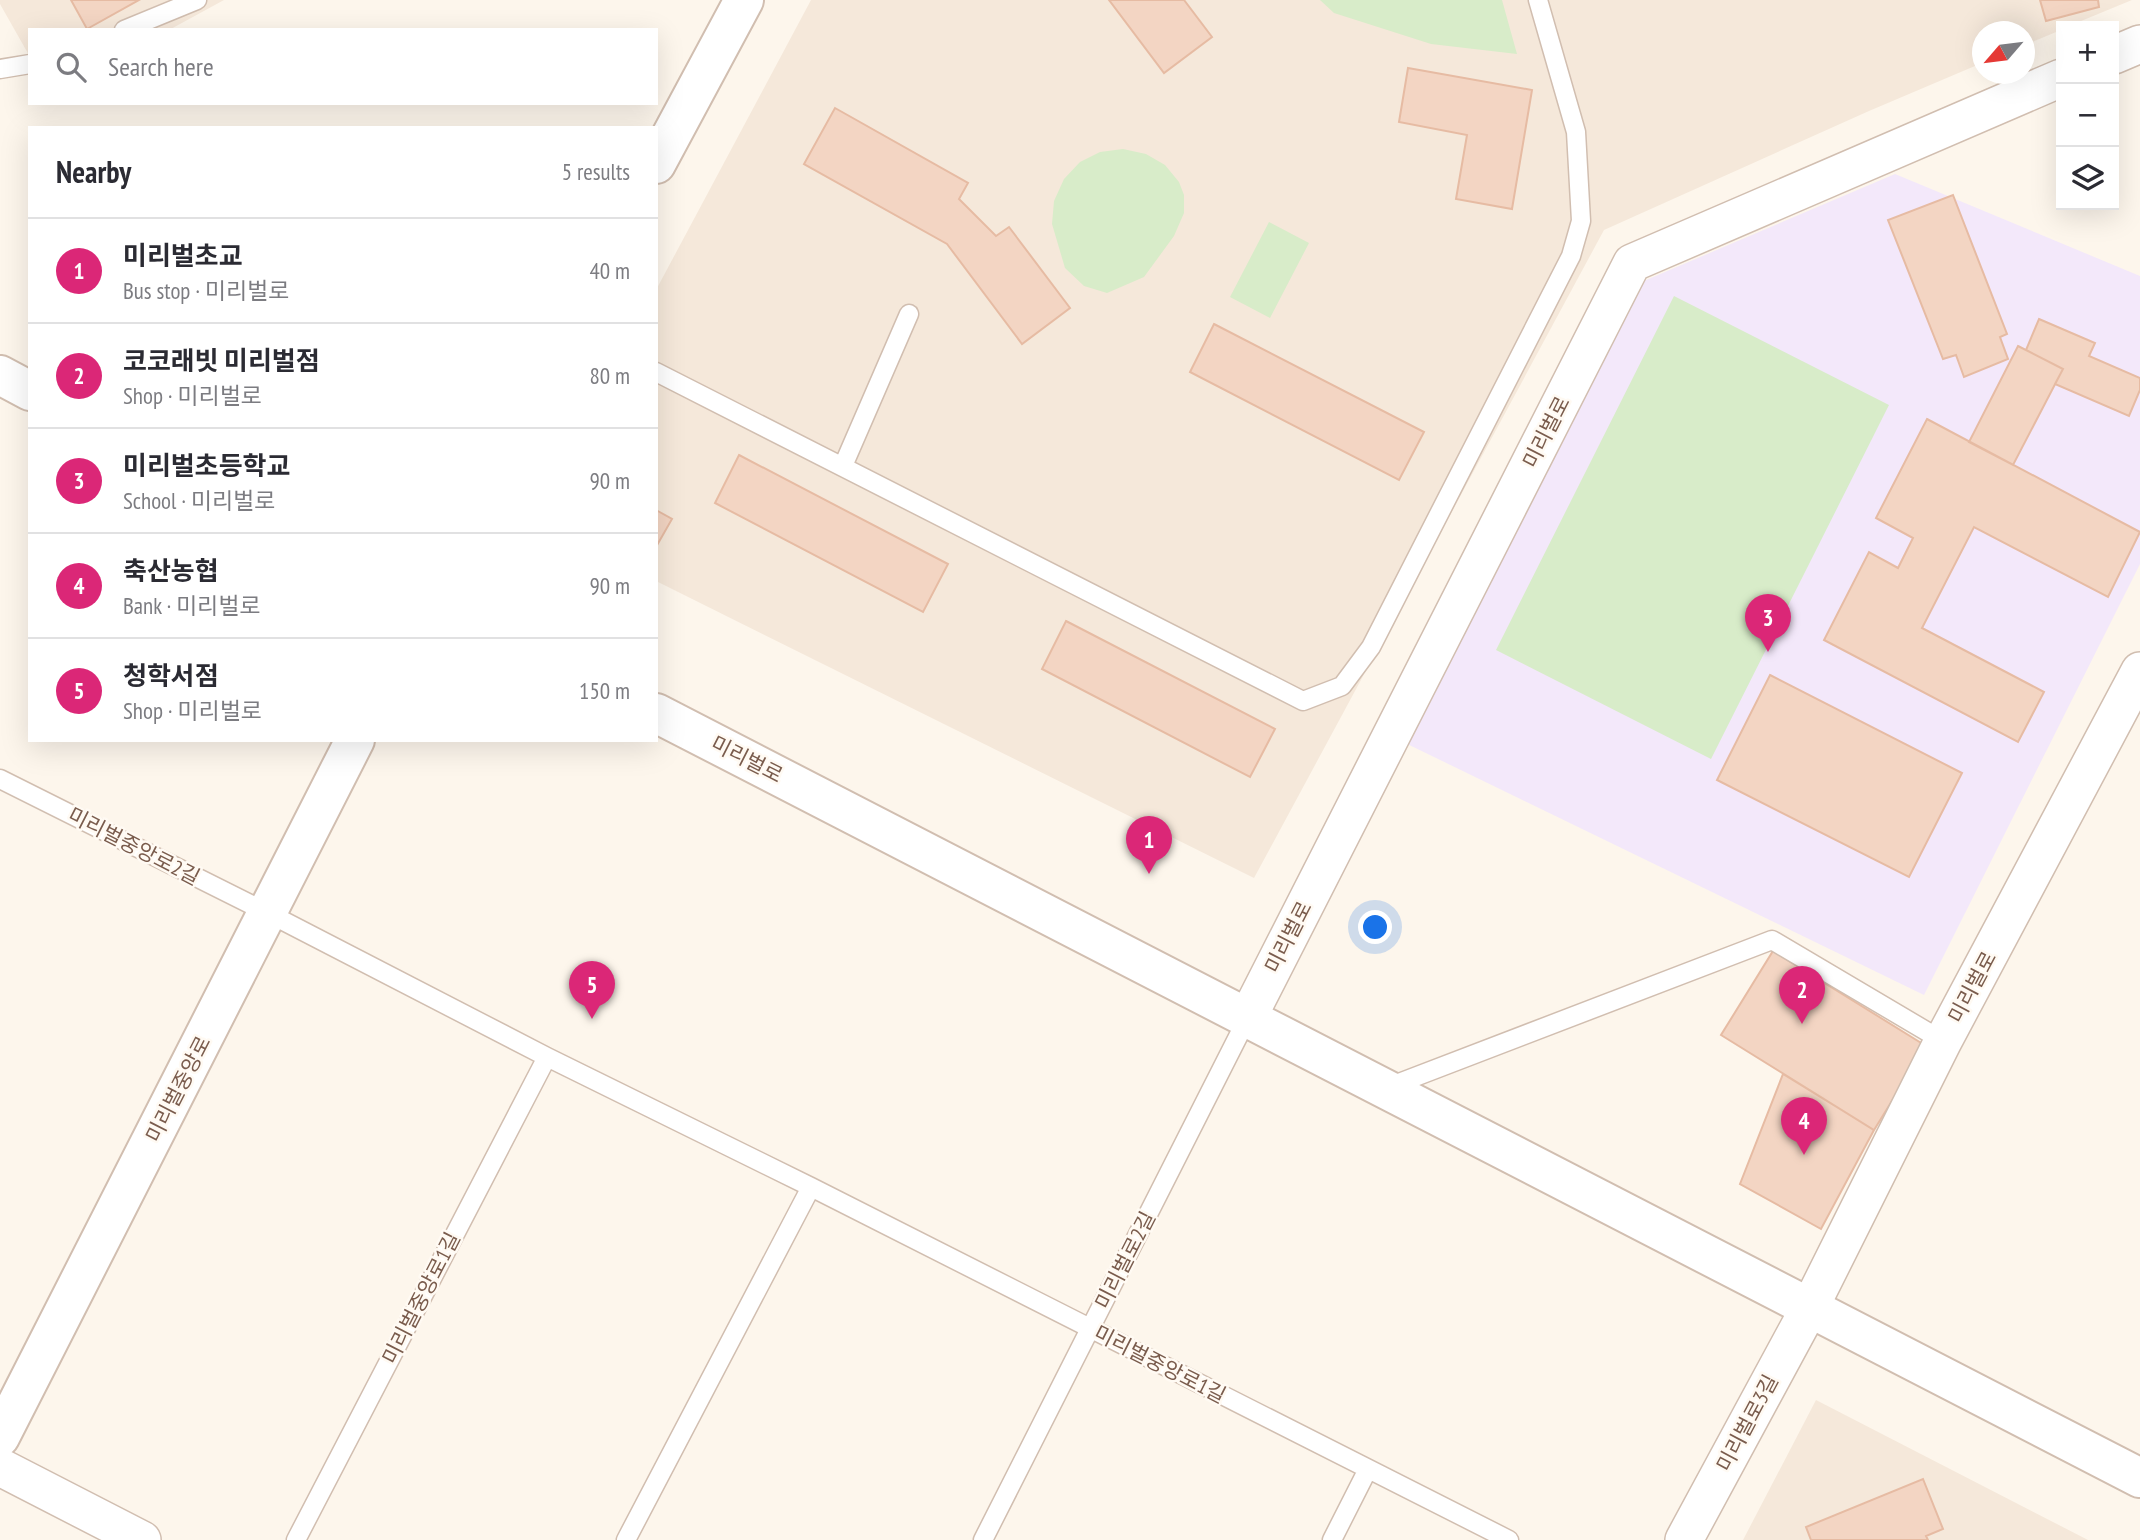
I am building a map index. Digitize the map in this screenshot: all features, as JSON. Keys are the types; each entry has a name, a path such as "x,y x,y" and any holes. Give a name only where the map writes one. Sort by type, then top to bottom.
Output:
{"street":[{"path":"658,160 744,0"},
{"path":"2119,53 2140,44"},
{"name":"미리벌로","path":"1248,1017 1632,263 2056,80"},
{"path":"0,376 28,390"},
{"name":"미리벌로","path":"1810,1307 1943,1041 2140,671"},
{"name":"미리벌로","path":"658,714 2140,1478"},
{"name":"미리벌중앙로","path":"0,1437 354,742"},
{"name":"미리벌로3길","path":"1684,1540 1810,1307"},
{"path":"0,1467 142,1540"}],"lane":[{"path":"129,28 197,0"},
{"path":"658,373 1303,701 1342,686 1371,647 1571,257 1581,221 1576,132 1538,0"},
{"path":"0,69 28,64"},
{"path":"843,466 909,314"},
{"name":"미리벌중앙로2길","path":"0,779 268,913"},
{"name":"미리벌중앙로1길","path":"268,913 547,1057 811,1187 1509,1540"},
{"path":"1385,1088 1772,940 1943,1041"},
{"name":"미리벌로2길","path":"984,1540 1248,1017"},
{"name":"미리벌중앙로1길","path":"296,1540 547,1057"},
{"path":"626,1540 811,1187"},
{"path":"1332,1540 1367,1469"}],"shaded area":[{"path":"0,0 224,0 173,28 28,28 28,53"},
{"path":"811,0 2132,0 2081,21 2056,21 2056,32 2035,41 2035,21 1972,21 1972,67 1604,230 1254,878 658,582 658,286"},
{"path":"1895,174 2140,276 2140,564 1924,995 1399,740 1604,298"},
{"path":"1816,1400 2088,1540 1743,1540"}],"green space":[{"path":"1320,0 1502,0 1517,54 1431,44 1334,13"},
{"path":"1123,149 1146,154 1165,165 1179,182 1184,195 1184,213 1174,236 1144,277 1107,293 1084,286 1065,268 1052,224 1054,201 1064,179 1080,162 1100,152"},
{"path":"1269,222 1309,243 1270,318 1230,297"},
{"path":"1674,296 1889,405 1711,759 1496,650"}],"building":[{"path":"71,0 139,0 89,28"},
{"path":"1109,0 1184,0 1212,37 1164,73"},
{"path":"2040,0 2098,0 2099,7 2046,21"},
{"path":"1408,68 1532,90 1512,209 1456,199 1467,135 1399,122"},
{"path":"835,108 968,183 959,199 996,236 1009,227 1070,308 1022,344 947,244 804,164"},
{"path":"1953,195 2007,334 2000,337 2008,359 1964,377 1956,355 1943,359 1888,220"},
{"path":"2039,319 2095,343 2089,356 2140,378 2140,390 2129,416 2055,384 2063,369 2026,350"},
{"path":"1214,324 1424,432 1399,480 1190,372"},
{"path":"2018,346 2063,369 2013,465 1969,442"},
{"path":"1927,419 2140,532 2108,597 1974,527 1922,628 2044,692 2018,742 1824,640 1869,552 1898,568 1913,538 1876,518"},
{"path":"739,455 948,564 923,612 715,503"},
{"path":"658,511 672,519 658,544"},
{"path":"1066,621 1275,729 1250,777 1042,669"},
{"path":"1770,675 1962,773 1909,877 1717,780"},
{"path":"1773,951 1926,1046 1874,1130 1721,1035"},
{"path":"1783,1074 1874,1130 1821,1229 1740,1184"},
{"path":"1923,1479 1943,1529 1926,1536 1928,1540 1811,1540 1806,1527"}],"place":[{"name":"미리벌초등학교","path":"1768,652"},
{"name":"미리벌초교","path":"1149,874"},
{"name":"청학서점","path":"592,1019"},
{"name":"코코래빗 미리벌점","path":"1802,1024"},
{"name":"축산농협","path":"1804,1155"}]}
